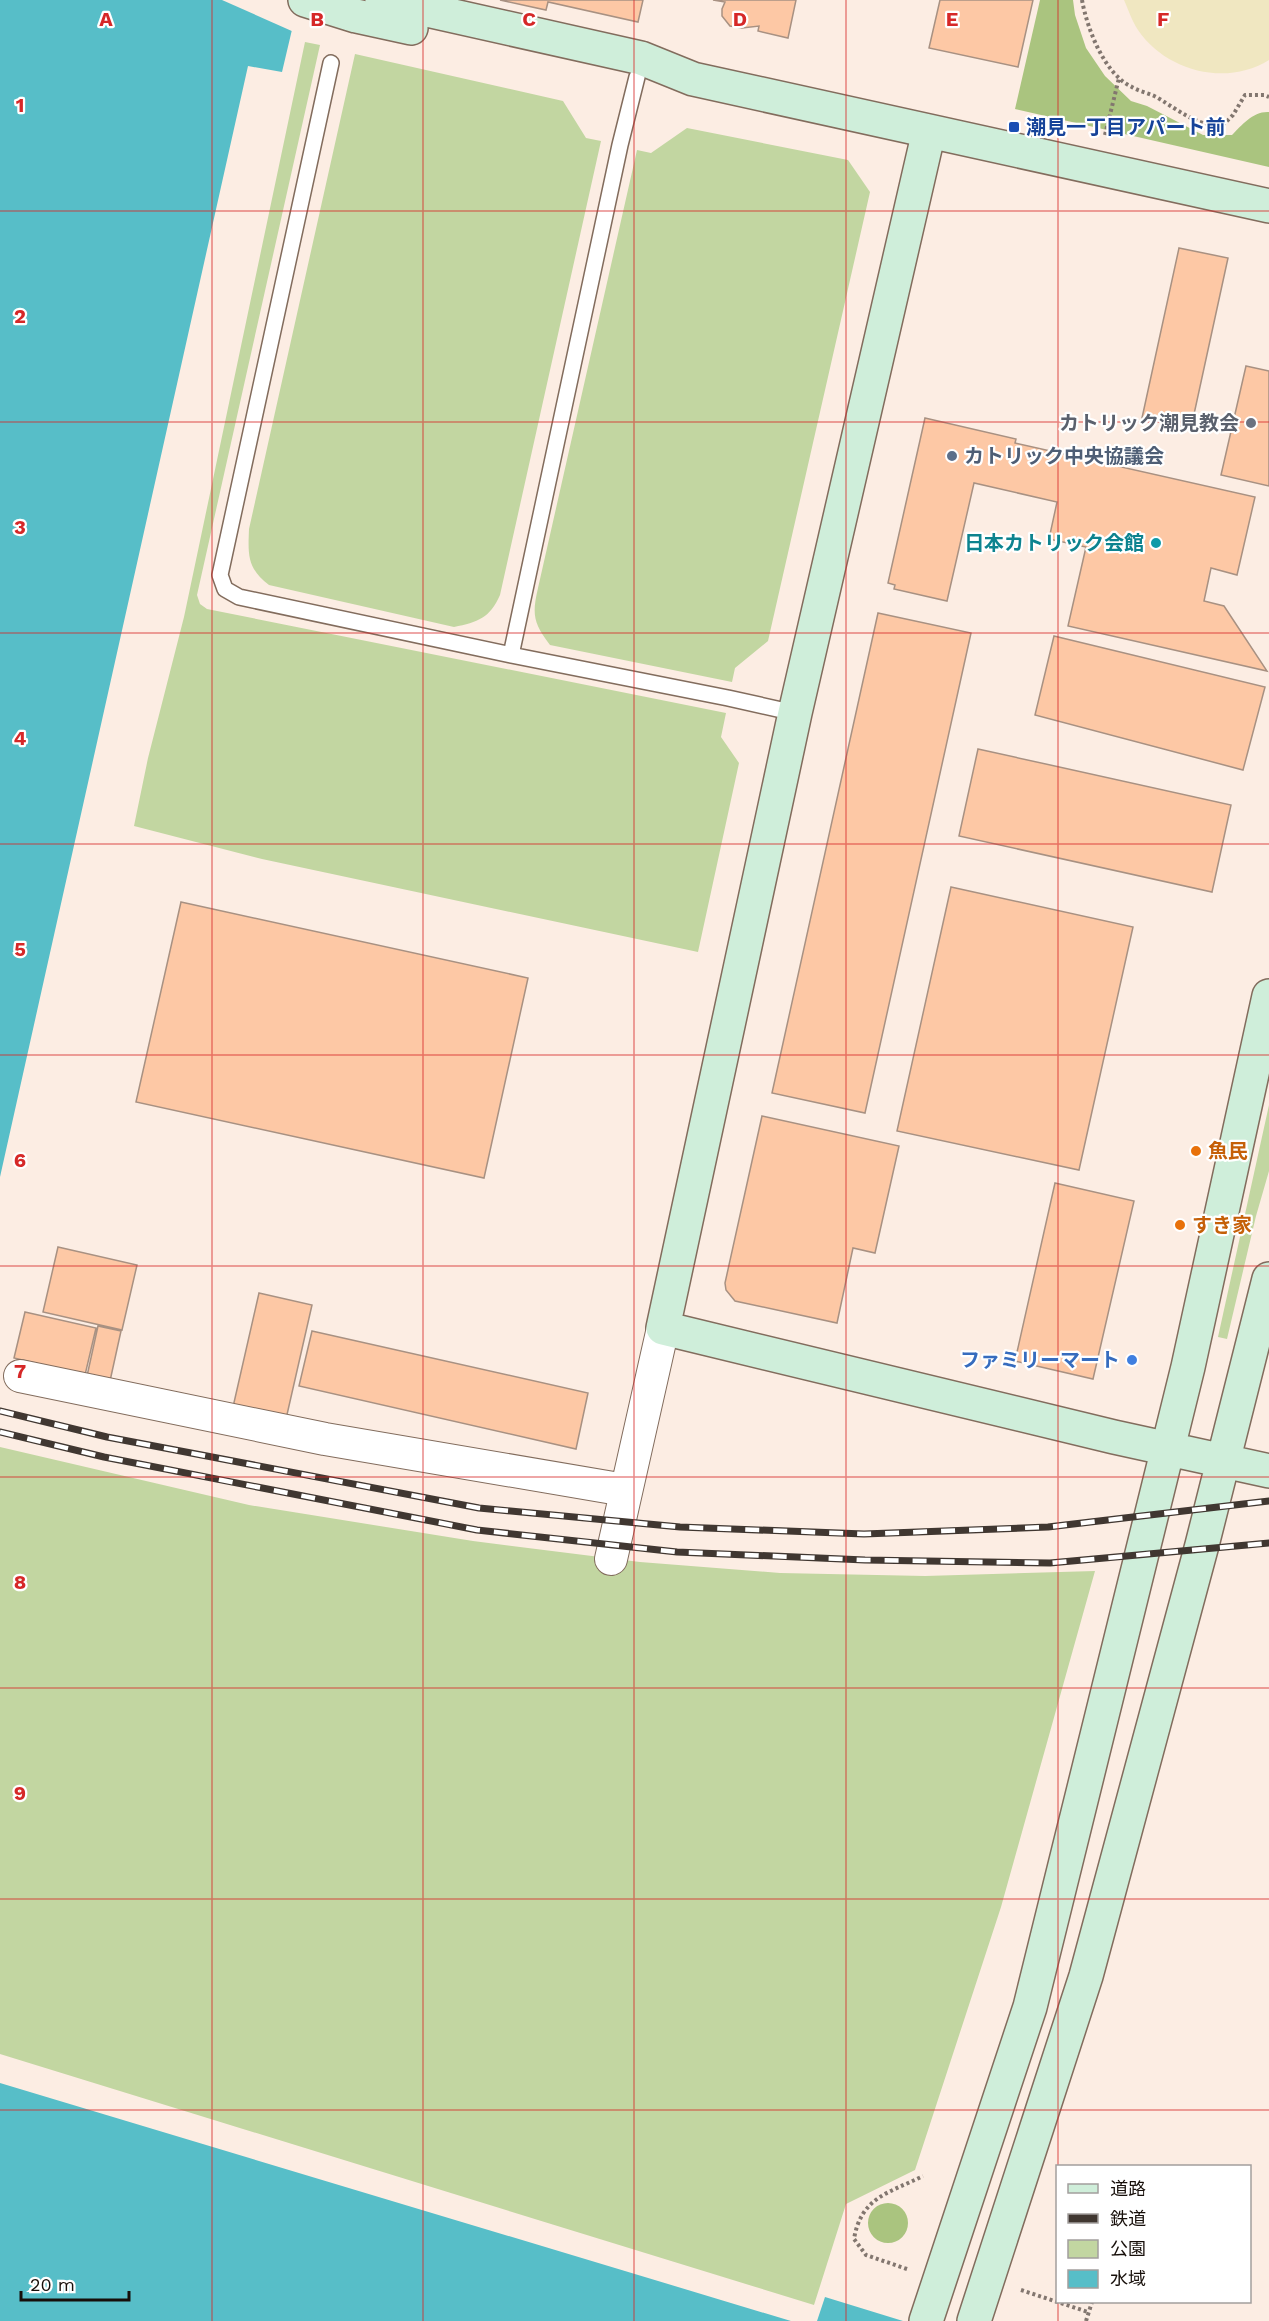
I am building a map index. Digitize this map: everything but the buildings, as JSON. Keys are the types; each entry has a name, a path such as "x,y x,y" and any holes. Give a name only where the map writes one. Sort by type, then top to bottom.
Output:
{"street":[{"path":"382,0 641,58 693,79 1269,206"},
{"path":"308,1 356,16 637,77 693,79"},
{"path":"611,1559 795,714 929,131"},
{"path":"926,2321 926,2276 1030,2007 1168,1449 1269,996"},
{"path":"978,2310 1086,1976 1147,1754 1269,1279"},
{"path":"663,1328 1269,1471"},
{"path":"20,1376 325,1439 625,1490"}],"lane":[{"path":"331,63 220,575 225,588 239,597 728,698 795,714"},
{"path":"511,655 617,157 637,77"}],"path":[{"path":"1082,0 1094,42 1111,69 1130,87 1152,94 1200,124 1221,127 1233,115 1245,95 1269,97"},
{"path":"1104,140 1119,77"},
{"path":"923,2176 870,2203 861,2213 854,2239 866,2255 926,2276"},
{"path":"1015,2288 1056,2301"},
{"path":"1061,2303 1089,2312"},
{"path":"1086,2321 1091,2303"}],"green space":[{"path":"1040,0 1073,0 1075,15 1086,48 1105,76 1131,101 1147,106 1203,135 1232,135 1253,116 1269,112 1269,167 1015,109"},
{"path":"305,42 320,45 197,595 200,604 207,609 726,713 721,737 739,763 698,952 262,859 134,826 148,758 184,617"},
{"path":"355,54 563,101 586,138 601,141 500,595 492,609 482,618 454,627 269,585 256,573 250,560 249,529"},
{"path":"687,128 848,160 870,192 768,641 735,668 732,682 550,645 535,618 538,588 637,150 651,153"},
{"path":"1269,1105 1269,1171 1227,1339 1218,1337"},
{"path":"0,1447 249,1505 473,1541 640,1562 780,1573 925,1576 1095,1571 1001,1907 915,2170 846,2204 814,2305 0,2054"},
{"path":"888,2203 902,2209 908,2223 902,2237 888,2243 874,2237 868,2223 874,2209"}],"sand":[{"path":"1124,0 1269,0 1269,60 1252,68 1234,72 1216,73 1180,65 1164,56 1150,44 1138,30"}],"water":[{"path":"0,0 299,0 282,72 248,66 0,1177"},
{"path":"0,2083 791,2321 0,2321"},
{"path":"825,2297 903,2321 817,2321"}],"pier":[{"path":"222,0 302,0 294,32"}],"railway":[{"path":"0,1411 107,1437 479,1508 680,1527 864,1534 1048,1527 1269,1501"},
{"path":"0,1432 104,1457 477,1530 677,1552 865,1560 1050,1563 1269,1543"}],"place":[{"name":"潮見一丁目アパート前","path":"1014,127"},
{"name":"カトリック潮見教会","path":"1251,423"},
{"name":"カトリック中央協議会","path":"952,456"},
{"name":"日本カトリック会館","path":"1156,543"},
{"name":"魚民","path":"1196,1151"},
{"name":"すき家","path":"1180,1225"},
{"name":"ファミリーマート","path":"1132,1360"}]}
